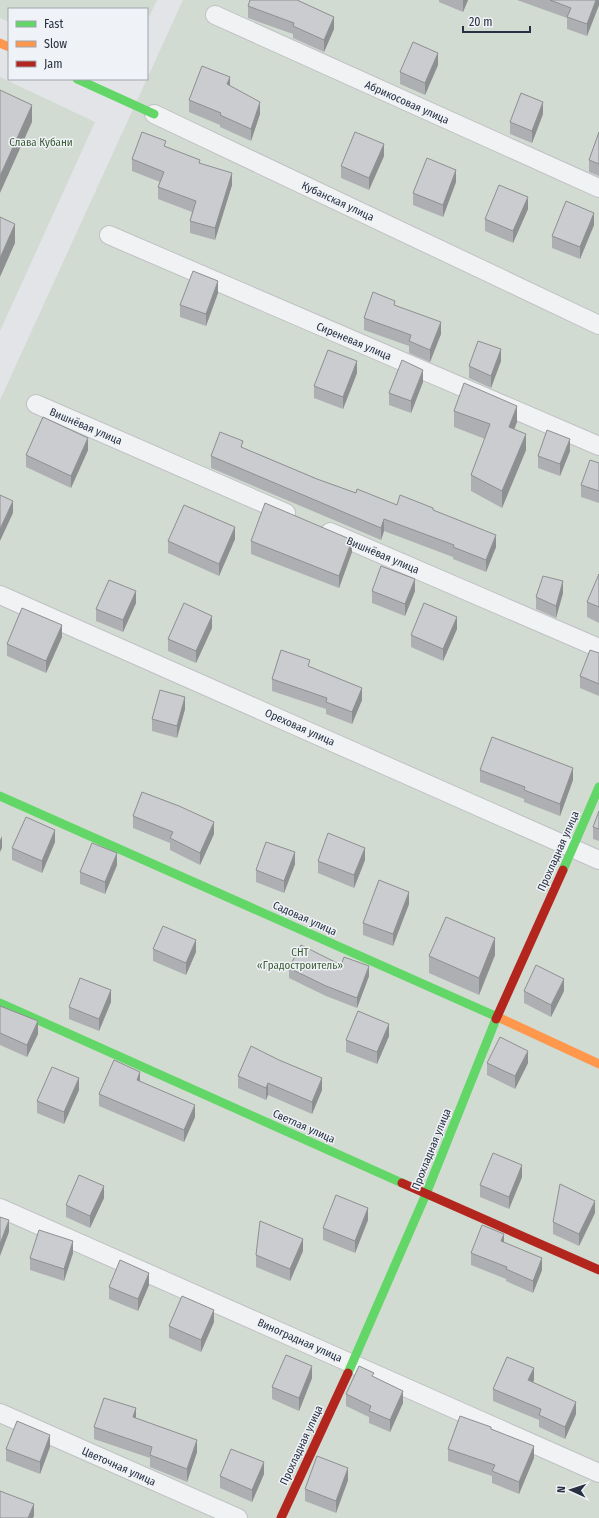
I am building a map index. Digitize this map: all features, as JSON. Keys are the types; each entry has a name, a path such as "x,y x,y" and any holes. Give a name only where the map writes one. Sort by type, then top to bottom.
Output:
{"street":[{"name":"Абрикосовая улица","path":"215,15 599,188"},
{"name":"Кубанская улица","path":"79,80 599,325"},
{"name":"Сиреневая улица","path":"109,236 599,446"},
{"name":"Вишнёвая улица","path":"36,404 599,648"},
{"name":"Ореховая улица","path":"0,595 599,860"},
{"name":"Прохладная улица","path":"281,1518 352,1363 426,1194 497,1017 599,788"},
{"name":"Садовая улица","path":"0,796 497,1017 599,1064"},
{"name":"Светлая улица","path":"0,1003 599,1270"},
{"name":"Виноградная улица","path":"0,1208 599,1473"},
{"name":"Цветочная улица","path":"0,1413 238,1518"}],"green space":[{"path":"0,0 157,0 148,19 148,8 8,8 8,22 0,18"},
{"name":"СНТ «Градостроитель»","path":"183,0 599,0 599,1518 0,1518 0,400 146,80 148,80 148,77"},
{"name":"Слава Кубани","path":"0,77 95,122 0,331"}],"building":[{"path":"250,0 297,0 334,17 324,40 293,26 294,23 248,6"},
{"path":"550,0 596,0 587,24 567,17 571,8"},
{"path":"413,42 438,53 425,83 400,72"},
{"path":"202,66 230,77 227,84 260,102 251,129 220,115 221,113 189,100"},
{"path":"0,90 32,105 0,176"},
{"path":"521,93 543,102 532,131 510,122"},
{"path":"142,132 166,141 164,146 200,160 199,163 232,173 215,228 190,221 196,201 158,187 164,172 132,159"},
{"path":"355,132 384,144 369,178 341,166"},
{"path":"599,132 599,164 589,160"},
{"path":"427,158 456,170 443,205 413,193"},
{"path":"499,185 528,197 513,231 485,219"},
{"path":"566,201 594,213 580,247 552,236"},
{"path":"0,217 15,224 0,258"},
{"path":"193,271 218,281 206,314 180,305"},
{"path":"373,292 395,301 394,305 441,322 430,350 409,341 411,335 364,318"},
{"path":"478,341 501,349 491,376 469,366"},
{"path":"328,350 357,361 343,397 314,386"},
{"path":"402,360 423,370 411,401 389,393"},
{"path":"464,383 517,406 509,427 526,434 502,491 471,475 490,424 454,411"},
{"path":"43,417 88,438 71,476 26,455"},
{"path":"547,430 570,439 560,464 538,456"},
{"path":"220,432 243,441 241,447 317,479 356,493 357,489 397,505 400,495 496,535 486,560 453,547 454,545 384,519 381,528 211,456"},
{"path":"590,460 599,463 599,491 581,485"},
{"path":"0,495 13,501 0,529"},
{"path":"265,503 352,540 339,576 251,541"},
{"path":"184,505 235,527 219,564 168,541"},
{"path":"381,566 415,579 405,604 372,591"},
{"path":"599,574 599,607 587,602"},
{"path":"543,576 563,581 556,606 536,597"},
{"path":"109,580 136,591 123,620 96,609"},
{"path":"184,603 212,616 196,651 168,639"},
{"path":"424,603 457,617 443,649 411,635"},
{"path":"22,608 62,625 46,661 7,644"},
{"path":"281,650 310,660 308,666 362,688 352,712 326,702 327,698 272,679"},
{"path":"590,650 599,653 599,684 580,676"},
{"path":"160,690 185,697 177,726 152,719"},
{"path":"492,737 573,768 560,804 524,790 525,787 480,770"},
{"path":"142,792 179,806 214,822 200,853 170,838 173,832 133,816"},
{"path":"599,811 599,829 593,827"},
{"path":"26,817 55,830 42,861 12,848"},
{"path":"328,833 365,848 354,875 318,861"},
{"path":"266,842 295,852 284,881 256,870"},
{"path":"92,843 117,853 105,882 80,872"},
{"path":"379,880 409,892 393,934 363,923"},
{"path":"446,917 495,938 479,978 429,956"},
{"path":"163,926 196,940 186,963 153,949"},
{"path":"301,945 341,965 344,957 369,966 357,998 326,986 289,968"},
{"path":"536,965 564,979 551,1005 524,991"},
{"path":"80,978 111,990 99,1019 69,1007"},
{"path":"0,1006 38,1021 27,1045 0,1033"},
{"path":"358,1011 389,1024 377,1052 346,1040"},
{"path":"500,1037 528,1051 515,1076 487,1063"},
{"path":"251,1046 279,1060 322,1078 312,1102 268,1083 266,1088 238,1076"},
{"path":"114,1060 140,1072 137,1080 195,1105 184,1130 99,1094"},
{"path":"52,1067 79,1078 64,1112 37,1101"},
{"path":"493,1153 522,1165 509,1197 480,1185"},
{"path":"79,1175 104,1186 90,1216 66,1205"},
{"path":"560,1184 595,1201 579,1234 553,1222"},
{"path":"336,1195 368,1208 355,1241 323,1228"},
{"path":"0,1217 9,1220 0,1244"},
{"path":"260,1221 303,1239 290,1269 256,1255"},
{"path":"482,1225 504,1234 501,1241 542,1258 533,1281 506,1269 507,1267 471,1253"},
{"path":"39,1230 73,1241 64,1269 30,1258"},
{"path":"120,1260 149,1273 138,1299 109,1287"},
{"path":"182,1296 214,1310 201,1340 169,1326"},
{"path":"286,1355 312,1366 299,1398 272,1387"},
{"path":"507,1357 534,1368 528,1380 576,1402 565,1427 539,1415 541,1409 493,1389"},
{"path":"359,1366 374,1373 372,1376 403,1391 390,1420 369,1411 371,1406 346,1394"},
{"path":"104,1398 136,1408 133,1417 197,1440 187,1469 150,1455 152,1447 94,1427"},
{"path":"460,1416 491,1427 491,1429 534,1446 519,1482 492,1471 495,1465 448,1449"},
{"path":"17,1421 50,1435 40,1462 6,1449"},
{"path":"231,1449 264,1462 252,1490 220,1476"},
{"path":"317,1456 348,1468 336,1501 305,1489"},
{"path":"0,1491 34,1504 28,1518 0,1518"}],"traffic: fast":[{"path":"79,80 154,114"},
{"path":"563,870 599,787"},
{"path":"0,796 502,1019"},
{"path":"0,1003 402,1183"},
{"path":"348,1373 426,1194 496,1019"}],"traffic: slow":[{"path":"0,43 8,47"},
{"path":"502,1019 599,1064"}],"traffic: jam":[{"path":"496,1019 563,870"},
{"path":"402,1183 599,1270"},
{"path":"281,1518 348,1373"}]}
